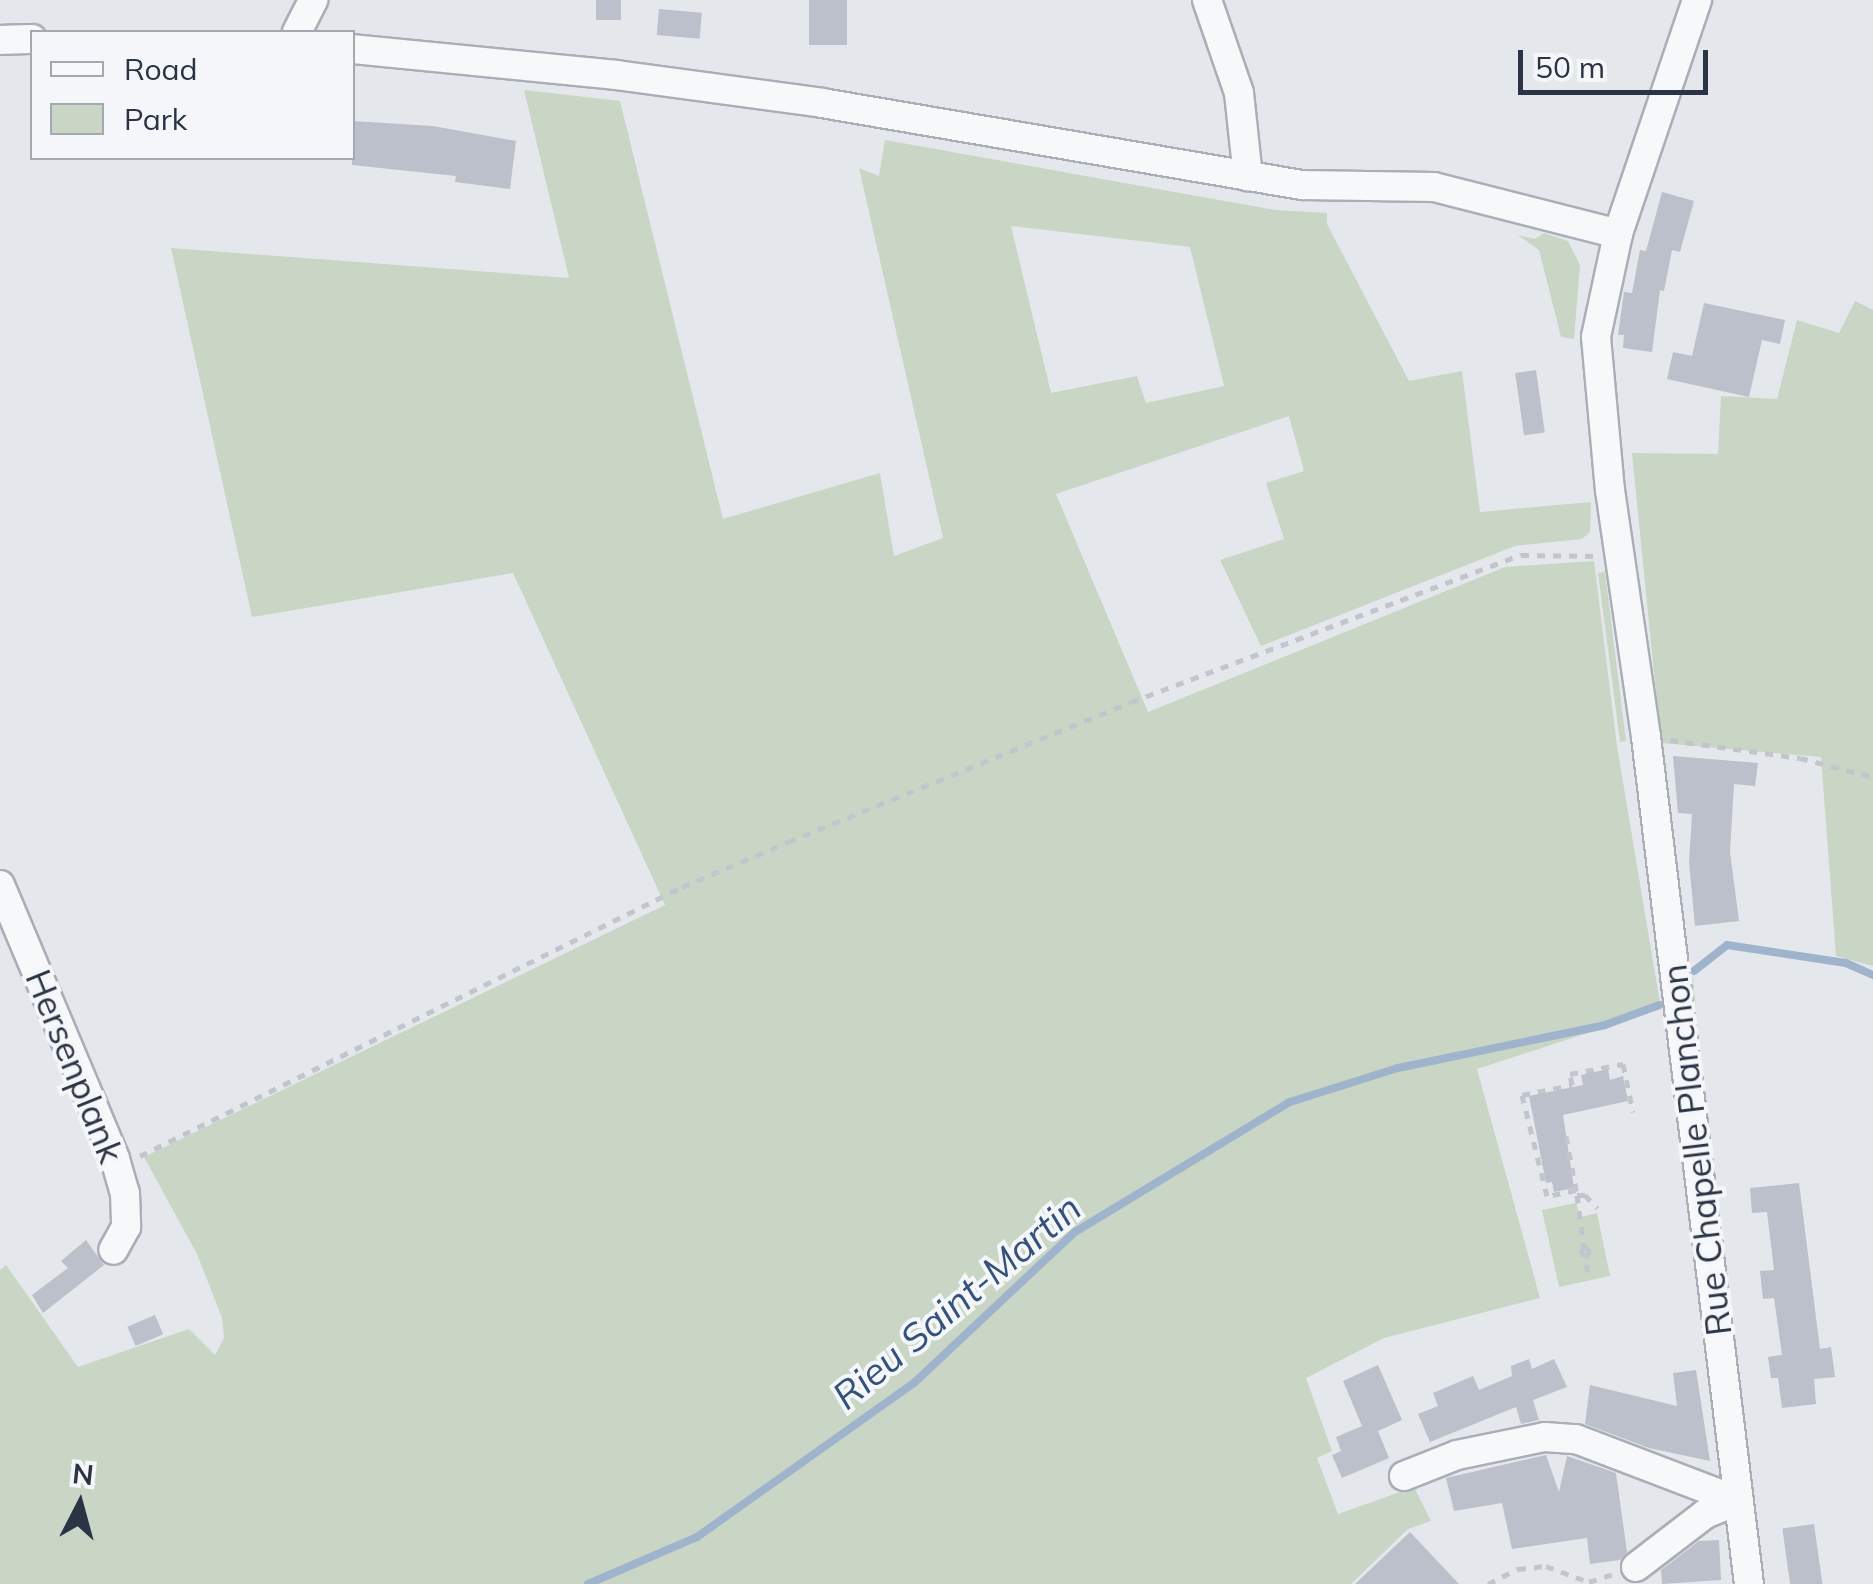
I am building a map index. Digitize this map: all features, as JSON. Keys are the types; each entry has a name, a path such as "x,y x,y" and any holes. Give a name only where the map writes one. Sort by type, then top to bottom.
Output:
{"street":[{"path":"298,30 313,0"},
{"path":"1207,0 1242,106 1248,177"},
{"name":"Rue Chapelle Planchon","path":"1697,0 1618,234 1596,337 1749,1584"},
{"path":"0,40 30,39"},
{"path":"355,49 616,75 822,103 1302,185 1464,191 1618,234"},
{"name":"Hersenplank","path":"0,885 115,1160 125,1193 126,1227 113,1250"},
{"path":"1404,1476 1457,1455 1560,1438 1576,1439 1738,1500"},
{"path":"1636,1567 1705,1514 1738,1500"}],"path":[{"path":"115,1160 128,1162 196,1130 682,887 1131,702 1521,555 1620,557"},
{"path":"1646,737 1800,758 1873,777"},
{"path":"1596,1208 1577,1192 1547,1196 1522,1095 1572,1084 1570,1074 1623,1064 1633,1112"},
{"path":"1566,1136 1584,1248 1590,1255 1586,1256 1590,1278"},
{"path":"1488,1584 1518,1570 1546,1566 1589,1582 1636,1567"}],"green space":[{"path":"524,90 620,101 723,519 880,473 894,556 943,538 859,168 879,176 885,140 1275,210 1327,213 1327,224 1409,381 1462,371 1480,512 1591,502 1590,532 1582,539 1515,546 1261,646 1220,560 1284,539 1266,483 1304,471 1289,416 1056,494 1148,712 1505,567 1594,561 1617,746 1661,1009 1477,1069 1540,1298 1384,1338 1306,1378 1332,1451 1317,1458 1338,1514 1414,1487 1431,1521 1408,1529 1351,1584 0,1584 0,1270 6,1265 78,1367 189,1329 215,1355 224,1338 222,1318 197,1254 144,1157 665,905 513,573 252,617 171,248 569,278","holes":["1011,226 1190,247 1224,386 1146,403 1137,376 1051,393"]},
{"path":"1544,233 1568,241 1580,265 1574,339 1561,337 1539,250 1518,235 1535,239"},
{"path":"1855,301 1873,310 1873,966 1836,956 1821,757 1661,743 1632,453 1718,454 1721,396 1777,399 1797,320 1839,333"},
{"path":"1605,572 1626,741 1620,742 1598,573"},
{"path":"1689,978 1693,978 1707,1128"},
{"path":"1576,1203 1580,1217 1597,1213 1610,1276 1559,1287 1542,1210"}],"building":[{"path":"596,0 621,0 621,20 596,20"},
{"path":"809,0 847,0 847,45 809,45"},
{"path":"659,9 702,13 700,39 657,35"},
{"path":"355,121 433,126 516,141 510,189 455,182 456,176 352,165"},
{"path":"1662,192 1694,201 1680,252 1672,250 1664,291 1660,290 1652,352 1623,348 1624,335 1618,335 1624,292 1632,293 1640,250 1646,251"},
{"path":"1704,303 1785,320 1780,344 1762,340 1749,397 1667,379 1673,352 1692,356"},
{"path":"1536,370 1545,432 1524,435 1515,373"},
{"path":"1673,756 1758,763 1755,786 1734,784 1730,852 1739,921 1695,926 1689,862 1692,814 1678,813"},
{"path":"1608,1069 1610,1080 1623,1076 1628,1101 1563,1115 1574,1188 1554,1192 1552,1182 1546,1183 1529,1096 1583,1085 1581,1075"},
{"path":"1799,1183 1820,1349 1831,1347 1835,1377 1814,1379 1816,1404 1782,1408 1778,1378 1771,1378 1768,1357 1782,1355 1774,1298 1763,1299 1760,1271 1774,1270 1767,1212 1752,1213 1750,1188"},
{"path":"86,1240 104,1265 43,1313 32,1295 68,1268 61,1261"},
{"path":"155,1315 163,1334 136,1346 127,1327"},
{"path":"1529,1359 1532,1369 1554,1359 1567,1387 1533,1400 1539,1420 1521,1424 1516,1407 1430,1442 1418,1414 1438,1406 1433,1393 1473,1376 1479,1390 1512,1376 1511,1366"},
{"path":"1378,1365 1402,1420 1378,1431 1389,1458 1342,1478 1332,1455 1341,1451 1336,1437 1362,1426 1343,1381"},
{"path":"1696,1370 1710,1461 1649,1448 1585,1424 1590,1385 1677,1406 1673,1373"},
{"path":"1546,1455 1559,1492 1567,1456 1616,1473 1627,1552 1620,1560 1590,1564 1587,1538 1512,1549 1502,1503 1454,1511 1446,1478"},
{"path":"1814,1524 1822,1584 1790,1584 1782,1528"},
{"path":"1410,1532 1459,1584 1355,1584"},
{"path":"1719,1540 1721,1580 1662,1584 1661,1570 1699,1541"}],"waterway":[{"name":"Rieu Saint-Martin","path":"1694,971 1727,945 1846,963 1873,975"},
{"name":"Rieu Saint-Martin","path":"588,1584 697,1537 914,1383 1075,1232 1290,1102 1398,1068 1605,1025 1659,1005"}]}
